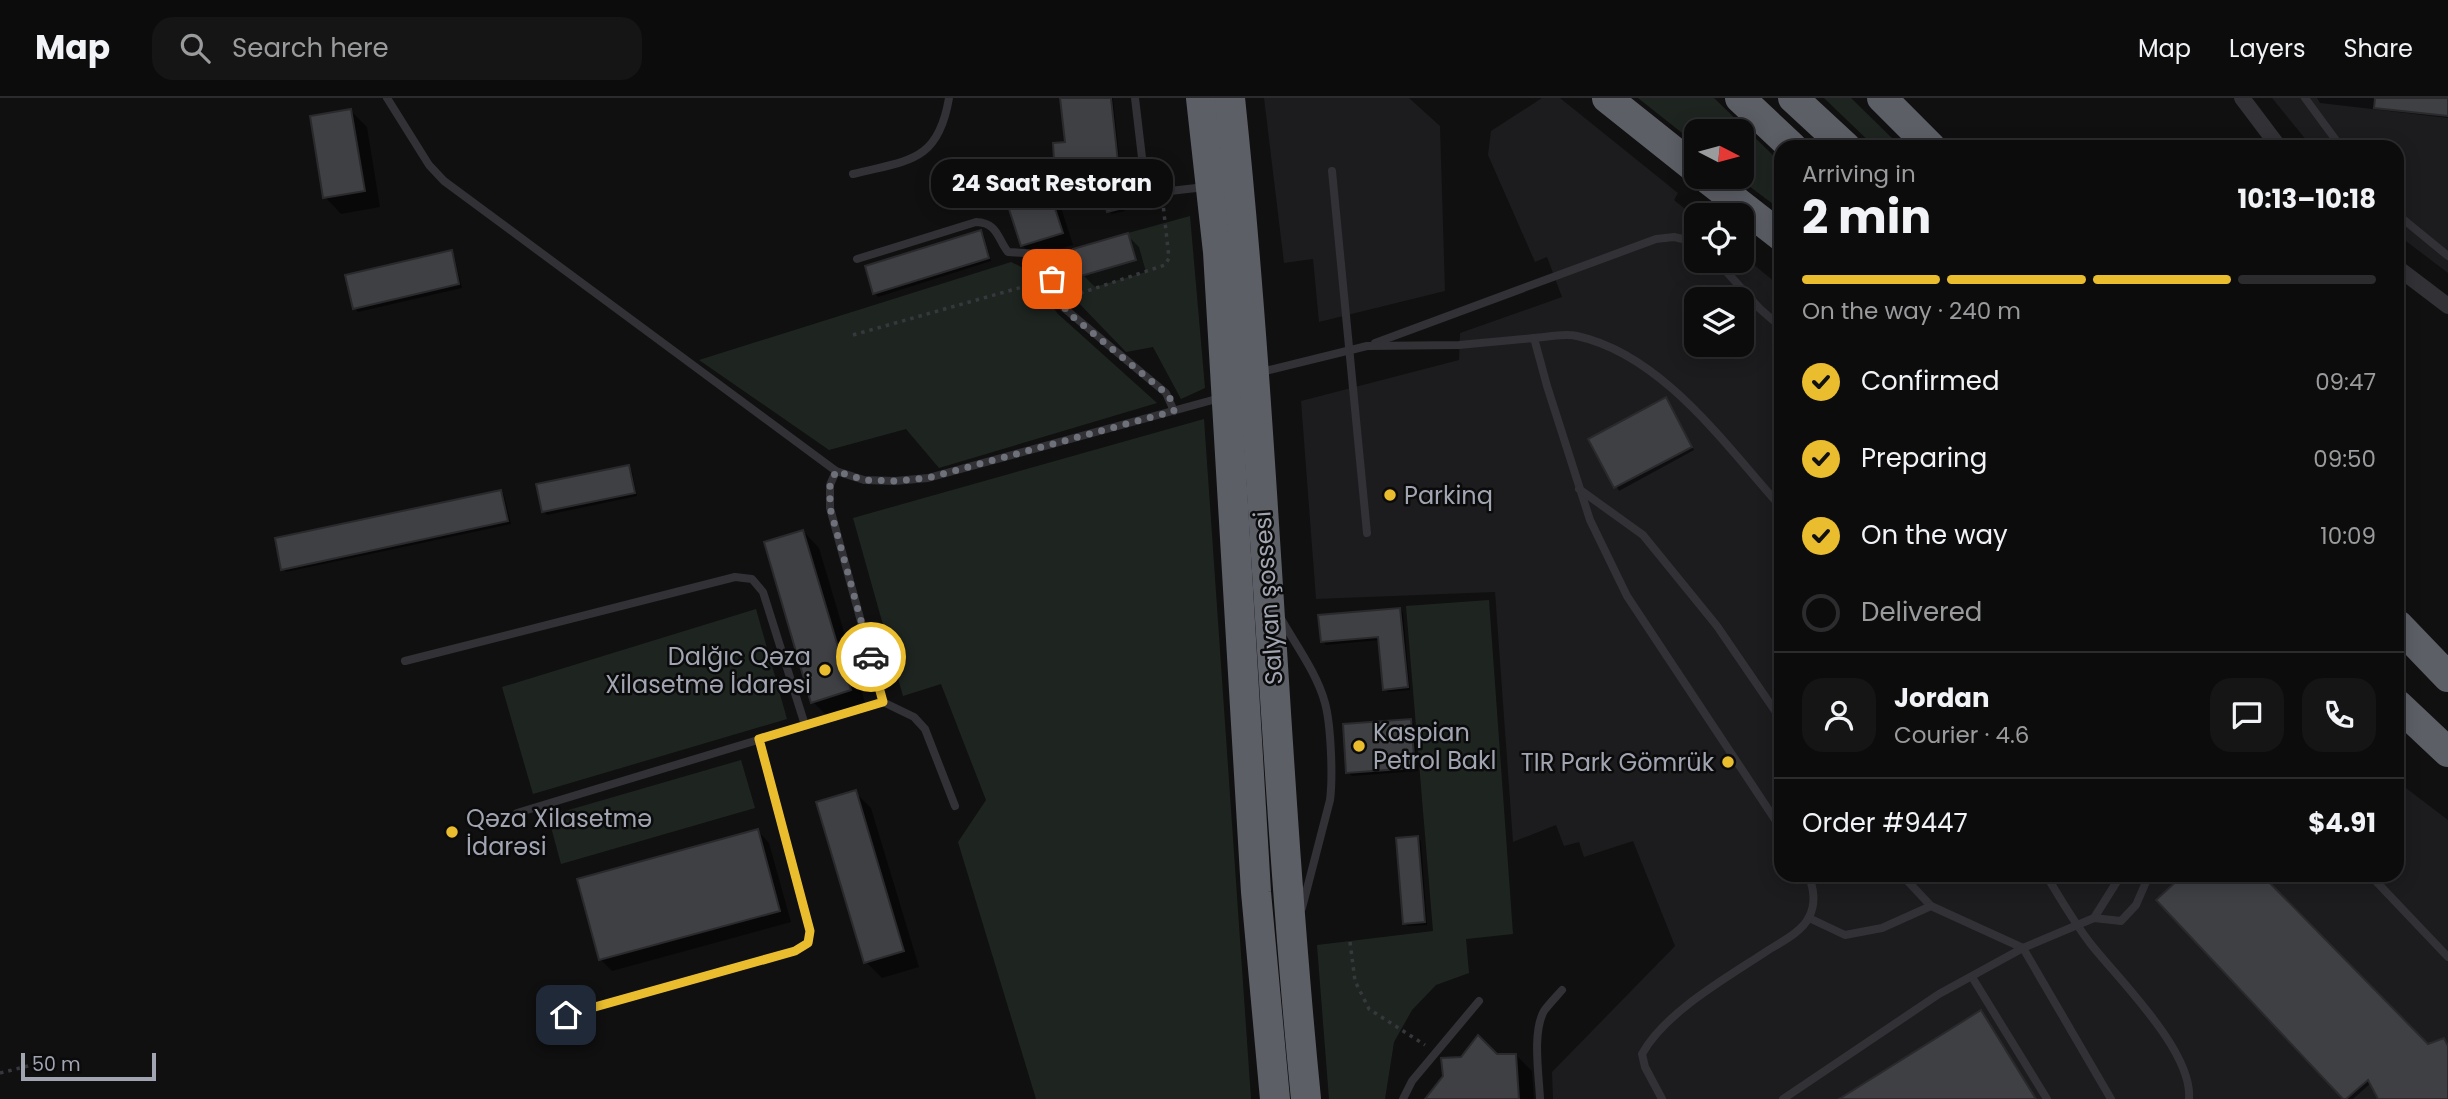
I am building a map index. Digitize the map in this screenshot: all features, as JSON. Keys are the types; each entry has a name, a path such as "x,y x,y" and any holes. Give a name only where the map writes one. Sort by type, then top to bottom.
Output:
{"highway":[{"name":"Salyan şossesi","path":"1201,98 1218,252 1256,892 1275,1099"},
{"name":"Salyan şossesi","path":"1230,98 1246,248 1291,948 1306,1099"},
{"path":"1607,98 1684,159"},
{"path":"1740,98 1785,140"},
{"path":"1793,98 1838,140"},
{"path":"1882,98 1924,140"},
{"path":"1720,189 1774,231"},
{"path":"2404,631 2448,678"},
{"path":"2404,641 2448,678"},
{"path":"2404,711 2442,746"},
{"path":"2404,717 2442,746"}],"street":[{"path":"2242,98 2274,140"},
{"path":"2404,273 2448,306"}],"lane":[{"path":"387,98 429,165 444,181 836,471 864,480 928,478 1227,397"},
{"path":"853,174 911,159 932,146 944,124 949,98"},
{"path":"1135,98 1146,179 1150,187 1161,192 1211,186"},
{"path":"2305,98 2336,140"},
{"path":"1332,171 1367,533"},
{"path":"2404,220 2448,256"},
{"path":"857,259 976,222 986,222 993,226 1008,252 1040,254 1045,260 1060,300 1072,316 1166,393 1174,411"},
{"path":"1255,373 1367,346 1656,239 1674,237 1684,239"},
{"path":"1728,273 1774,321"},
{"path":"1367,346 1459,345 1574,335 1615,347 1668,382 1774,499"},
{"path":"1534,338 1590,520 1627,596 1774,818"},
{"path":"836,471 830,485 830,508 883,702"},
{"path":"1579,489 1643,536 1717,626 1774,709"},
{"path":"405,661 735,577 752,579 763,592 804,725"},
{"path":"1268,595 1318,684 1326,704 1332,783 1330,800 1291,948"},
{"path":"517,813 883,702 914,718 925,729 955,806"},
{"path":"566,1015 795,951 808,943 810,931 759,739"},
{"path":"1662,1099 1645,1068 1642,1054 1651,1039 1697,998 1792,934 1809,918 1814,896 1810,882"},
{"path":"1909,882 1931,906 2023,948 2111,1099"},
{"path":"2050,882 2077,925 2161,1027 2182,1069 2189,1099"},
{"path":"2094,918 2117,882"},
{"path":"1783,1099 1939,994 2023,948 2094,918 2121,921 2136,905 2146,882"},
{"path":"2377,882 2448,957"},
{"path":"1809,918 1845,935 1882,928 1931,906"},
{"path":"1972,977 2047,1099"},
{"path":"1540,1099 1539,1025 1543,1013 1562,990"},
{"path":"1404,1099 1412,1082 1479,1001"}],"path":[{"path":"1060,300 1165,265 1169,258 1161,192"},
{"path":"853,335 1052,279"},
{"path":"1350,942 1355,981 1369,1009 1436,1052"},
{"path":"0,1073 32,1065"}],"shaded area":[{"path":"1264,98 1409,98 1440,126 1445,291 1319,322 1313,259 1284,263"},
{"path":"1542,98 1560,98 1678,193 1674,200 1684,208 1684,273 1754,273 1754,265 1774,281 1774,882 2404,882 2404,787 2448,820 2448,1099 1553,1099 1552,1072 1675,946 1633,841 1584,857 1579,842 1564,846 1556,825 1513,842 1495,592 1316,599 1301,401 1459,360 1460,333 1562,297 1547,257 1535,262 1488,155 1491,131"},
{"path":"1638,98 1714,98 1736,119 1684,119 1684,134"},
{"path":"1824,98 1851,98 1894,140 1868,140"},
{"path":"2272,98 2448,98 2448,273 2404,240 2404,140 2306,140"},
{"path":"1754,137 1774,156 1774,205 1753,189"},
{"path":"1190,216 1205,388 1181,399 1153,347 1126,352 1073,297 1065,282 1135,260 1128,233"},
{"path":"1011,262 1036,278 1058,314 1157,403 939,468 906,429 829,450 699,360"},
{"path":"1204,419 1251,1099 1036,1099 958,842 986,800 941,684 903,696 853,518"},
{"path":"1489,600 1513,934 1466,939 1469,973 1436,985 1412,1010 1394,1042 1385,1099 1329,1099 1317,945 1433,931 1406,606"},
{"path":"756,609 787,719 533,794 502,687"},
{"path":"741,760 755,808 561,864 548,816"}],"building":[{"path":"1060,98 1111,98 1123,208 1107,212 1103,190 1056,194 1053,143 1065,142"},
{"path":"2375,98 2448,98 2448,116 2374,108"},
{"path":"351,109 365,191 323,198 310,116"},
{"path":"1048,187 1063,233 1021,246 1006,200"},
{"path":"981,230 989,258 873,294 865,266"},
{"path":"1128,233 1136,260 1081,276 1073,249"},
{"path":"452,250 459,284 353,309 345,275"},
{"path":"1666,397 1692,447 1614,488 1588,439"},
{"path":"629,465 635,493 542,512 536,484"},
{"path":"501,490 508,521 281,570 275,538"},
{"path":"803,530 851,690 811,703 764,542"},
{"path":"1400,608 1408,687 1383,690 1378,637 1321,642 1318,615"},
{"path":"1411,719 1415,768 1346,773 1343,724"},
{"path":"856,790 904,951 864,963 816,802"},
{"path":"758,829 780,911 599,960 577,879"},
{"path":"1418,836 1425,922 1403,924 1396,838"},
{"path":"2175,882 2269,882 2428,1044 2444,1038 2448,1046 2448,1099 2378,1099 2368,1080 2343,1099 2156,900"},
{"path":"1981,1010 2036,1099 1839,1099"},
{"path":"1478,1035 1497,1054 1516,1054 1519,1099 1425,1099 1443,1076 1441,1058 1461,1057"}],"way so far":[{"path":"871,657 830,508 830,485 836,471 864,480 928,478 1174,411 1166,393 1072,316 1060,300 1052,279"}],"place":[{"name":"24 Saat Restoran","path":"1052,279"},
{"name":"Parkinq","path":"1390,495"},
{"name":"Dalğıc Qəza Xilasetmə İdarəsi","path":"825,670"},
{"name":"Kaspian Petrol Bakl","path":"1359,746"},
{"name":"TIR Park Gömrük","path":"1728,762"},
{"name":"Qəza Xilasetmə İdarəsi","path":"452,832"}],"route":[{"path":"566,1015 795,951 808,943 810,931 759,739 883,702 871,657"}]}
